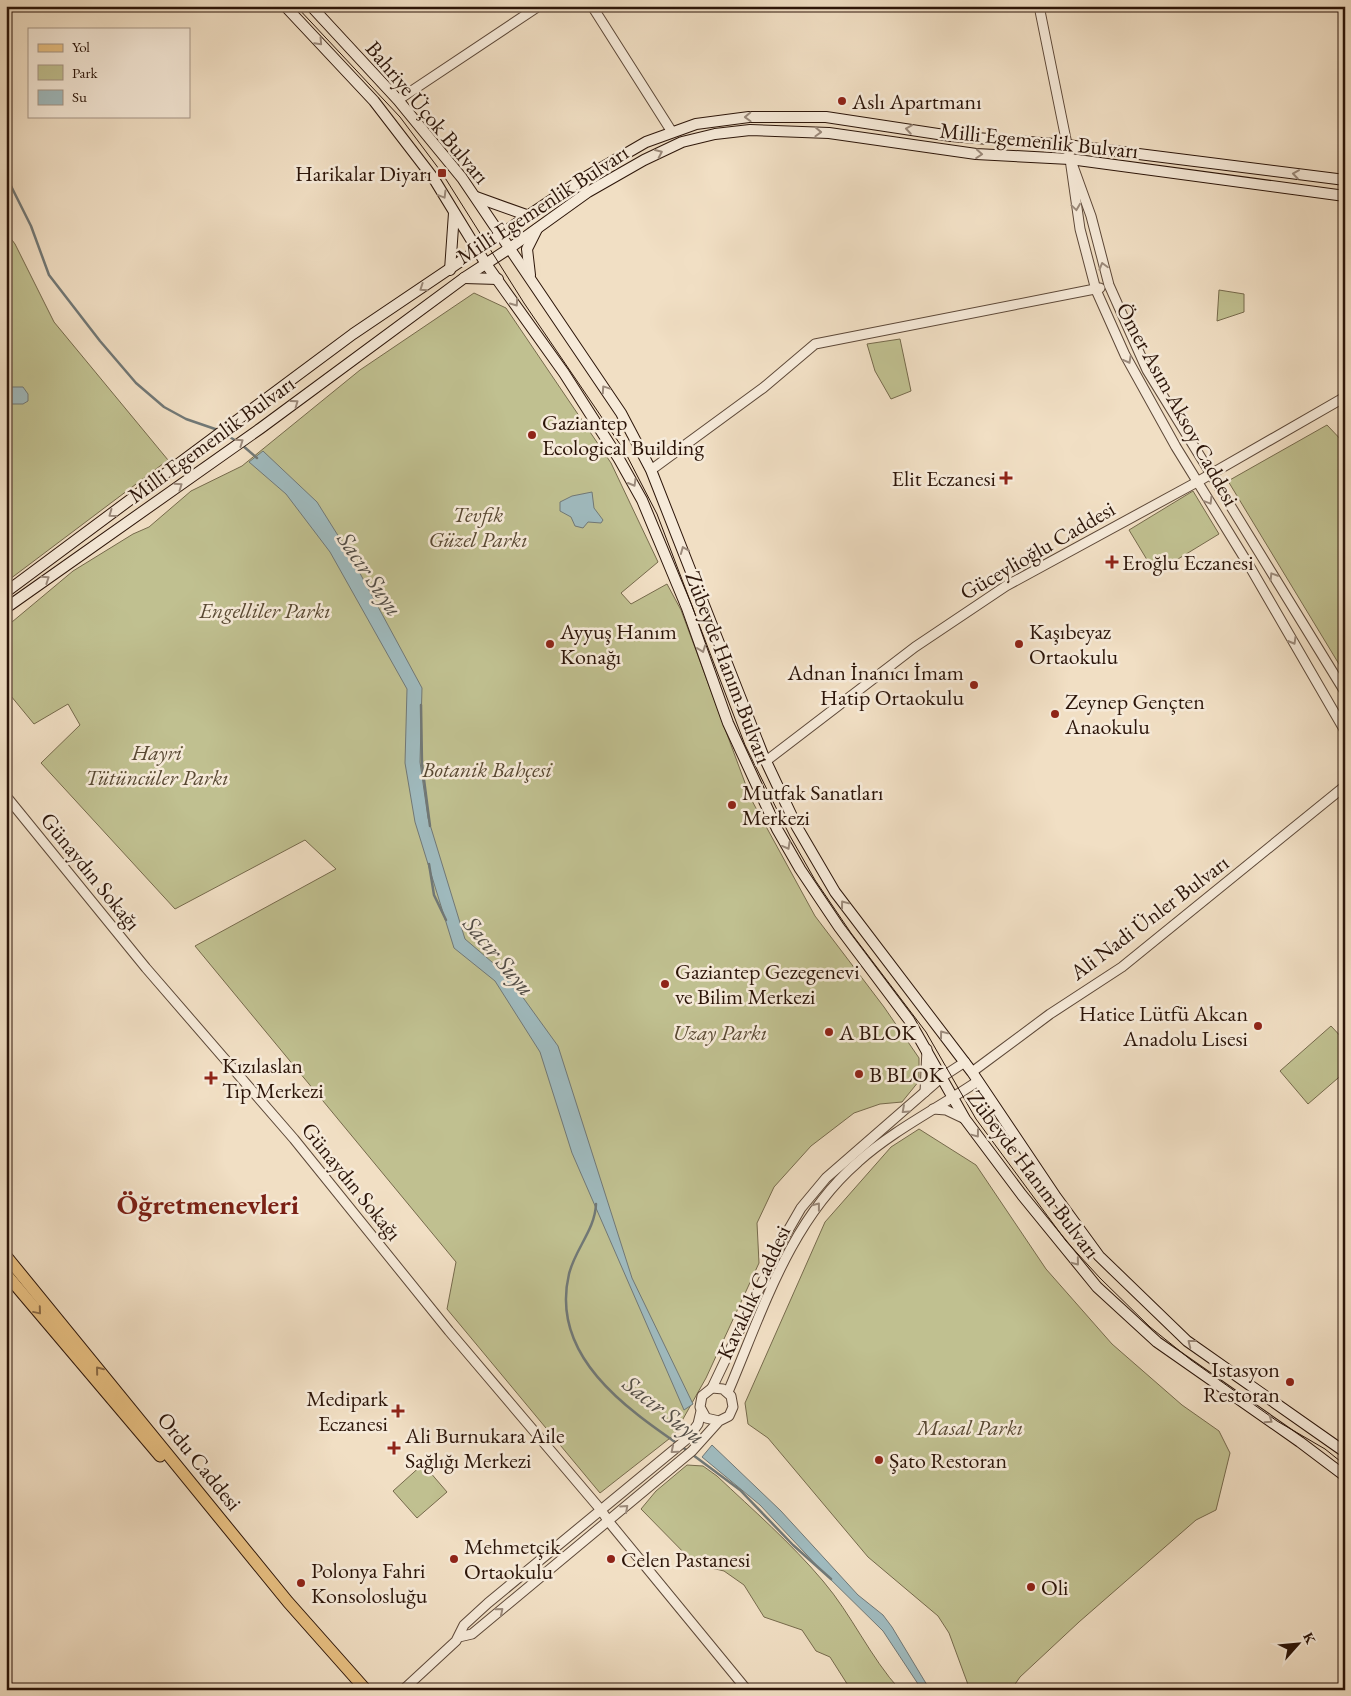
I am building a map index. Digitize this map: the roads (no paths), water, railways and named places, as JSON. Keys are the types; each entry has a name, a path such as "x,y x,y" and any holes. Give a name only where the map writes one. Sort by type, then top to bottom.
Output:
{"main road":[{"name":"Bahriye Üçok Bulvarı","path":"285,6 374,101 434,179 486,264"},
{"name":"Bahriye Üçok Bulvarı","path":"311,6 398,100 475,197 510,248"},
{"name":"Milli Egemenlik Bulvarı","path":"6,592 227,430 353,334 592,173 646,142 672,132 712,121 749,116 826,117 951,136 1067,145 1345,180"},
{"name":"Milli Egemenlik Bulvarı","path":"6,608 256,431 464,278 510,248 588,192 644,160 682,142 715,134 750,130 829,133 976,154 1070,159 1345,196"},
{"path":"475,197 529,216"},
{"path":"450,270 454,213"},
{"path":"531,279 527,249 537,228"},
{"name":"Zübeyde Hanım Bulvarı","path":"510,248 621,413 651,470 766,761 797,827 835,892 975,1077 1061,1205 1099,1256 1187,1341 1345,1452"},
{"name":"Zübeyde Hanım Bulvarı","path":"486,264 564,373 642,500 687,608 744,761 795,861 839,927 909,1020 965,1119 1022,1196 1096,1287 1157,1342 1300,1442 1345,1476"},
{"path":"464,278 498,279"},
{"name":"Ordu Caddesi","path":"6,1256 288,1602 366,1690"},
{"name":"Ordu Caddesi","path":"6,1274 302,1628 357,1690"}],"street":[{"path":"398,100 539,6"},
{"path":"592,6 672,132"},
{"path":"1039,6 1070,159"},
{"name":"Ömer Asım Aksoy Caddesi","path":"1070,159 1077,173 1091,216 1109,285 1147,370 1345,692"},
{"name":"Ömer Asım Aksoy Caddesi","path":"1070,159 1080,229 1096,290 1125,356 1197,482 1250,567 1345,730"},
{"path":"651,470 763,388 816,344 1096,290 1109,285"},
{"name":"Güceylioğlu Caddesi","path":"766,761 915,647 1006,586 1197,482 1345,397"},
{"name":"Ali Nadi Ünler Bulvarı","path":"975,1077 1050,1014 1122,967 1345,786"},
{"name":"Günaydın Sokağı","path":"6,796 146,968 294,1139 449,1331 601,1510 747,1690"},
{"path":"925,1092 927,1049"},
{"name":"Kavaklık Caddesi","path":"712,1388 782,1241 802,1208 826,1178 925,1092 964,1062"},
{"name":"Kavaklık Caddesi","path":"728,1392 786,1254 810,1214 831,1188 859,1161 952,1097 975,1077"},
{"path":"933,1109 946,1110 965,1119"},
{"path":"403,1690 459,1637 464,1625 687,1439 698,1424 701,1411 699,1403 702,1396 712,1388 723,1388 728,1392 731,1396 733,1407 729,1416 719,1421 692,1451 609,1522 472,1634 459,1637"},
{"path":"701,1411 710,1420 719,1421"}],"water":[{"path":"6,387 23,387 28,394 28,401 23,404 6,404"},
{"path":"263,451 317,502 349,553 422,688 420,762 428,818 465,939 506,974 558,1046 632,1278 693,1404 684,1410 572,1153 540,1052 495,981 454,948 415,822 405,763 407,689 330,552 286,494 249,462"},
{"path":"592,492 594,508 603,520 601,523 588,522 583,528 575,526 571,517 560,511 560,502 572,496"},
{"path":"712,1445 781,1511 858,1595 883,1615 930,1690 922,1690 883,1631 821,1570 760,1505 702,1457"}],"waterway":[{"name":"Sacır Suyu","path":"6,176 31,226 49,275 100,341 136,383 164,407 186,419 218,430"},
{"name":"Sacır Suyu","path":"223,433 238,442"},
{"name":"Sacır Suyu","path":"242,445 257,458"},
{"name":"Sacır Suyu","path":"421,705 422,764 430,826"},
{"name":"Sacır Suyu","path":"429,864 434,895 446,920"},
{"name":"Sacır Suyu","path":"596,1204 589,1231 569,1274 566,1304 571,1331 583,1356 599,1379 642,1418 688,1451"},
{"name":"Sacır Suyu","path":"693,1455 740,1490 793,1545 831,1579"}],"tram line":[{"path":"296,6 400,117 442,173 524,303 624,450 657,514 745,745 790,836 815,880 851,933 926,1032 976,1119 1066,1241 1100,1278 1150,1327 1191,1360 1277,1421 1325,1449 1345,1465"}],"place":[{"name":"Aslı Apartmanı","path":"842,101"},
{"name":"Harikalar Diyarı","path":"442,173"},
{"name":"Gaziantep Ecological Building","path":"532,435"},
{"name":"Elit Eczanesi","path":"1006,478"},
{"name":"Eroğlu Eczanesi","path":"1112,562"},
{"name":"Ayyuş Hanım Konağı","path":"550,644"},
{"name":"Kaşıbeyaz Ortaokulu","path":"1019,644"},
{"name":"Adnan İnanıcı İmam Hatip Ortaokulu","path":"974,685"},
{"name":"Zeynep Gençten Anaokulu","path":"1055,714"},
{"name":"Mutfak Sanatları Merkezi","path":"732,805"},
{"name":"Gaziantep Gezegenevi ve Bilim Merkezi","path":"665,984"},
{"name":"Hatice Lütfü Akcan Anadolu Lisesi","path":"1258,1026"},
{"name":"A BLOK","path":"829,1032"},
{"name":"B BLOK","path":"859,1074"},
{"name":"Kızılaslan Tıp Merkezi","path":"211,1078"},
{"name":"Istasyon Restoran","path":"1290,1382"},
{"name":"Medipark Eczanesi","path":"398,1411"},
{"name":"Ali Burnukara Aile Sağlığı Merkezi","path":"394,1448"},
{"name":"Şato Restoran","path":"879,1460"},
{"name":"Mehmetçik Ortaokulu","path":"454,1559"},
{"name":"Celen Pastanesi","path":"611,1559"},
{"name":"Polonya Fahri Konsolosluğu","path":"301,1583"},
{"name":"Oli","path":"1031,1587"}],"district":[{"name":"Öğretmenevleri","path":"208,1204"}],"park label":[{"name":"Tevfik Güzel Parkı","path":"478,526"},
{"name":"Engelliler Parkı","path":"265,610"},
{"name":"Hayri Tütüncüler Parkı","path":"157,764"},
{"name":"Botanik Bahçesi","path":"487,769"},
{"name":"Uzay Parkı","path":"720,1032"},
{"name":"Masal Parkı","path":"970,1427"}]}
